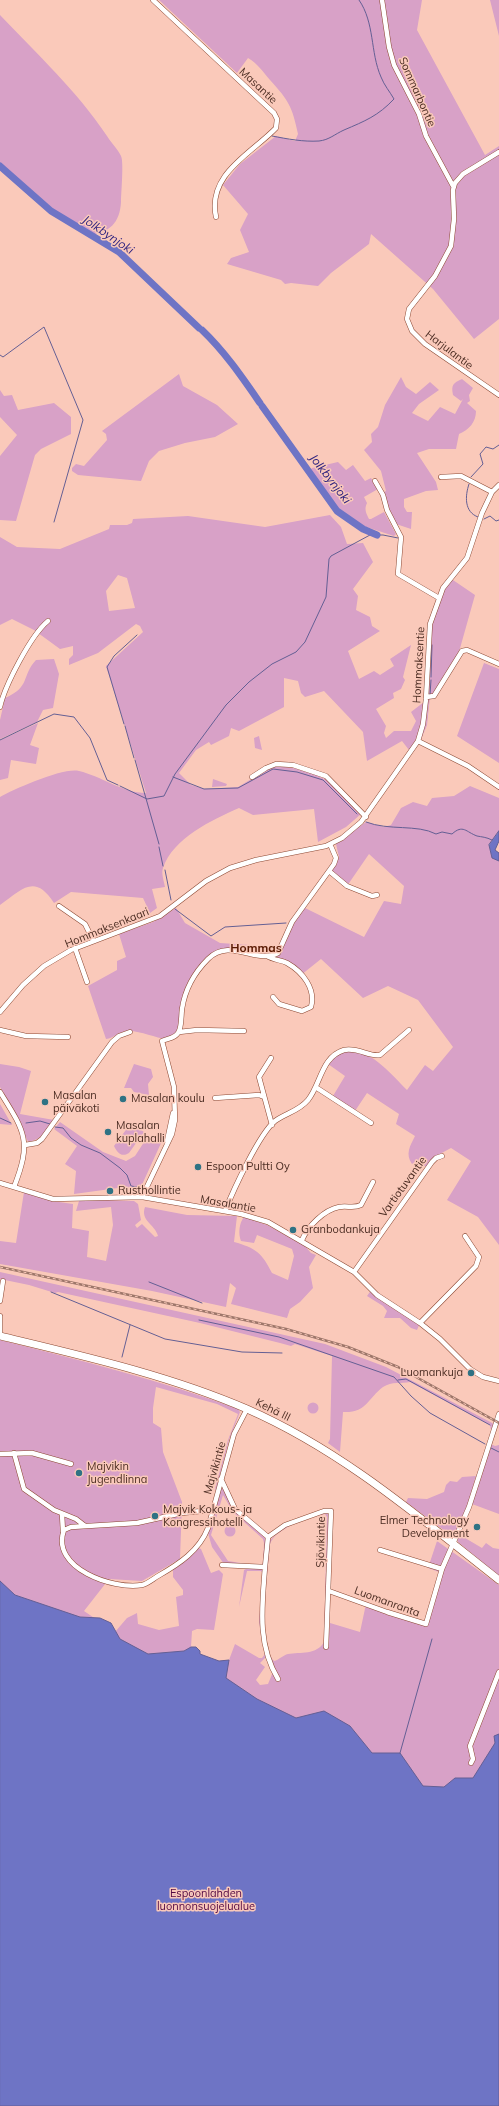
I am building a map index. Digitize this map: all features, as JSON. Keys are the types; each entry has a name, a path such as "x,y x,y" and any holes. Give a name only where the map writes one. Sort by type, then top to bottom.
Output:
{"highway":[{"name":"Kehä III","path":"0,1335 148,1374 246,1409 315,1444 360,1472 499,1580"}],"street":[{"name":"Masantie","path":"153,0 274,113 277,119 276,128 230,169 220,182 214,206 216,217"},
{"name":"Sommarbontie","path":"382,0 389,47 394,65 419,114 426,136 453,186"},
{"path":"453,186 463,174 499,152"},
{"name":"Harjulantie","path":"453,186 454,219 451,246 435,276 409,310 407,319 412,331 425,344 499,395"},
{"path":"441,478 461,476 492,492"},
{"path":"376,481 383,495 387,510 401,537 398,574 439,598"},
{"name":"Hommaksentie","path":"361,822 366,817 390,779 418,742 424,715 428,679 429,631 439,598 443,588 467,558 482,513 492,492 499,485"},
{"path":"0,707 6,687 16,669 48,621"},
{"path":"426,697 434,696 462,651 467,650 499,664"},
{"path":"418,742 468,766 499,787"},
{"path":"252,777 266,768 276,764 293,765 326,776 366,817"},
{"name":"Hommaksenkaari","path":"0,1012 2,1005 44,966 75,948 93,940 137,926 160,916 206,881 230,868 256,860 318,848 330,844 352,831 361,822"},
{"path":"267,956 278,953 292,922 329,871 336,858 330,844"},
{"path":"329,871 348,886 372,896 377,895"},
{"path":"59,906 85,924 93,940"},
{"path":"75,948 87,982"},
{"path":"142,1197 174,1126 175,1109 172,1074 162,1041 174,1038 179,1032 182,1007 191,979 208,958 217,952 229,950 267,956 287,963 301,975 309,985 312,996 311,1007 302,1011 279,1004 274,997"},
{"path":"0,1030 26,1036 68,1037"},
{"path":"179,1032 197,1030 244,1031"},
{"path":"225,1212 249,1160 272,1125 300,1108 317,1088 328,1061 344,1050 362,1050 376,1056 383,1053 409,1030"},
{"path":"25,1145 37,1143 42,1139 112,1042 124,1033 130,1032"},
{"path":"271,1058 259,1076 272,1125"},
{"path":"317,1088 371,1123"},
{"path":"0,1092 20,1127 25,1145 23,1164 14,1187"},
{"path":"216,1098 259,1095 264,1097"},
{"name":"Vartiotuvantie","path":"354,1272 432,1162 436,1158 442,1156"},
{"path":"302,1240 324,1212 342,1206 351,1208 361,1205 373,1182"},
{"name":"Masalantie","path":"0,1183 47,1198 61,1200 142,1197 259,1219 302,1240 354,1272 377,1295 440,1338 470,1369 483,1377 499,1381"},
{"path":"420,1323 472,1271 478,1261 479,1257 465,1236"},
{"path":"0,1301 3,1281"},
{"path":"0,1316 0,1335"},
{"name":"Majvikintie","path":"62,1514 63,1546 66,1557 98,1579 124,1584 142,1585 170,1569 191,1554 205,1534 211,1509 234,1434 246,1409"},
{"path":"452,1542 460,1531 469,1507 499,1414"},
{"path":"14,1453 24,1489 62,1514 76,1519 85,1526"},
{"path":"0,1454 32,1453 71,1464"},
{"path":"221,1480 235,1509 268,1537 261,1628 270,1666 278,1679"},
{"path":"63,1534 64,1530 71,1526 137,1523 211,1509"},
{"name":"Sjövikintie","path":"268,1537 285,1525 324,1511 331,1511 326,1647"},
{"name":"Luomanranta","path":"329,1591 423,1625 427,1622 442,1569 452,1542"},
{"path":"380,1550 442,1569"},
{"path":"222,1565 265,1568"},
{"path":"471,1763 473,1759 470,1746 499,1672"}],"green space":[{"path":"159,0 422,0 417,30 485,155 499,146 499,319 474,339 433,289 371,234 369,244 331,273 318,286 291,283 285,284 281,280 227,264 231,258 249,252 240,230 248,214 223,185 240,164 276,136 295,141 298,134 296,125 292,110 286,99 255,63 248,58 237,73"},
{"path":"490,0 499,0 499,36"},
{"path":"0,15 70,88 95,119 121,156 122,171 120,209 116,221 112,226 102,232 89,235 76,225 45,208 24,192 0,168"},
{"path":"179,374 183,386 217,405 238,424 215,437 185,443 159,451 149,461 141,481 78,475 72,471 72,468 76,464 84,466 107,440 106,434 102,431"},
{"path":"401,377 406,387 416,394 430,382 439,390 419,404 412,413 428,421 440,407 455,414 463,399 461,401 453,395 452,389 455,383 462,379 473,388 469,395 470,401 467,403 476,411 475,419 471,425 459,434 456,449 429,449 417,453 436,482 438,490 426,491 404,499 404,507 407,512 412,512 411,529 396,524 387,508 384,492 386,491 381,471 364,450 372,442 371,434 378,427 385,405"},
{"path":"0,390 4,396 12,395 18,410 54,403 71,417 71,434 41,449 35,455 16,521 0,520 0,456 17,435 0,417"},
{"path":"338,462 346,470 353,465 365,481 371,478 378,489 364,497 367,503 367,515 369,519 371,519 384,512 396,534 394,536 351,522 344,517 309,471 312,468"},
{"path":"330,515 341,527 347,544 363,543 373,562 353,589 358,596 356,610 370,617 372,626 380,631 348,651 359,679 374,671 380,675 394,666 390,659 411,645 403,677 405,680 401,689 393,693 394,698 376,709 386,726 384,733 386,738 394,731 411,731 416,721 411,712 424,702 421,727 409,750 402,741 367,761 363,732 324,691 305,697 301,693 298,681 284,678 284,707 239,731 231,728 229,736 211,745 209,742 196,750 179,773 191,785 204,789 238,787 268,769 276,766 293,768 311,773 327,780 361,814 346,827 318,842 314,809 253,815 239,808 206,824 184,839 175,848 168,857 162,870 165,887 152,889 157,908 150,913 143,898 71,892 54,903 41,888 34,886 22,889 0,905 0,797 51,775 72,771 87,773 120,787 146,793 106,666 143,632 140,626 136,624 98,653 69,665 69,659 73,655 73,646 60,649 34,630 12,619 0,625 0,537 17,547 60,549 109,529 110,525 127,525 132,523 133,519 188,516 265,527","holes":["118,575 127,578 135,608 109,611 106,591"]},
{"path":"450,578 475,595 457,659 445,680 430,697 427,725 420,742 418,741 423,724 430,623"},
{"path":"54,659 59,674 53,708 43,710 37,722 0,739 0,720 5,698 19,690 25,681 28,671 36,660"},
{"path":"484,663 499,669 499,763 457,736"},
{"path":"38,723 30,745 39,748 36,764 11,760 8,778 0,780 0,740"},
{"path":"259,736 262,750 255,748 254,738"},
{"path":"213,779 227,784 226,786 212,787"},
{"path":"470,786 499,798 499,831 489,845 492,858 499,861 499,1245 478,1217 447,1200 471,1161 451,1148 436,1156 427,1167 416,1161 412,1164 409,1153 415,1136 396,1124 399,1114 367,1093 355,1111 333,1096 345,1076 328,1064 338,1055 349,1051 360,1052 370,1057 380,1064 407,1090 425,1065 433,1071 453,1047 418,1000 388,986 363,998 321,959 301,975 287,963 253,953 217,952 191,979 183,1007 179,1032 167,1039 127,1031 106,1039 88,986 117,970 117,961 126,957 119,934 153,922 176,908 185,923 220,943 281,947 303,907 364,937 384,901 401,904 404,886 369,854 347,886 329,871 339,857 336,844 366,822 384,827 391,825 401,808 413,802 427,806 432,798 454,796"},
{"path":"0,1064 19,1067 31,1071 20,1114 54,1120 44,1134 34,1141 29,1142 27,1140 15,1113 0,1087"},
{"path":"134,1064 151,1069 153,1077 148,1084 149,1095 134,1092 131,1088 124,1088"},
{"path":"0,1104 12,1125 0,1124"},
{"path":"60,1122 103,1152 126,1161 135,1156 148,1136 158,1137 162,1141 140,1189 118,1188 74,1194 76,1171 65,1164 77,1146 54,1129"},
{"path":"131,1123 144,1132 129,1153 122,1155 114,1146"},
{"path":"24,1192 52,1201 73,1204 72,1228 89,1231 87,1257 106,1261 113,1225 111,1207 76,1211 79,1201 134,1201 138,1204 141,1220 135,1225 137,1228 142,1224 155,1237 158,1236 154,1228 144,1216 145,1207 187,1215 237,1216 234,1242 258,1252 272,1273 288,1280 294,1256 292,1249 257,1235 254,1243 241,1241 240,1229 241,1222 244,1217 267,1225 304,1245 311,1253 316,1255 309,1267 313,1288 300,1302 290,1309 287,1318 231,1304 236,1288 230,1283 226,1307 152,1291 0,1264 0,1241 16,1243"},
{"path":"0,1272 325,1344 386,1367 494,1424 491,1430 490,1425 410,1382 393,1383 383,1387 366,1404 357,1410 343,1412 340,1452 328,1443 330,1439 332,1356 295,1344 291,1346 200,1323 58,1292 55,1293 29,1285 0,1279"},
{"path":"372,1289 420,1323 417,1330 411,1328 400,1318 384,1318 387,1311 383,1306 367,1296"},
{"name":"Espoonlahden luonnonsuojelualue","path":"0,1340 150,1380 238,1409 240,1412 229,1440 216,1490 215,1489 228,1440 238,1414 217,1404 156,1387 153,1408 153,1423 161,1428 163,1452 182,1502 180,1559 142,1581 109,1579 84,1611 115,1632 127,1618 137,1613 138,1624 159,1630 179,1626 176,1597 183,1595 183,1590 173,1577 173,1567 191,1554 196,1547 201,1549 211,1573 219,1570 223,1574 214,1630 197,1629 192,1631 191,1647 184,1651 185,1660 195,1663 196,1655 199,1654 219,1661 229,1660 235,1644 259,1658 262,1658 265,1654 259,1622 263,1574 261,1571 247,1571 239,1607 244,1570 248,1568 264,1568 261,1630 267,1656 260,1663 265,1667 256,1680 260,1685 268,1684 275,1667 271,1665 263,1627 268,1542 285,1527 327,1511 330,1516 325,1647 328,1646 330,1623 360,1632 366,1604 425,1623 439,1572 428,1568 437,1541 499,1585 499,2106 0,2106","holes":["325,1514 327,1517 324,1642 313,1651 284,1655 278,1660 274,1661 269,1651 265,1622 270,1544 273,1538 294,1524"]},
{"path":"313,1402 317,1404 319,1408 317,1412 313,1414 309,1412 307,1408 309,1404"},
{"path":"491,1444 495,1446 499,1445 499,1514 472,1504"},
{"path":"476,1476 470,1500 461,1524 453,1537 406,1502 408,1498 427,1499 444,1492 446,1485 450,1481 457,1482 462,1477"},
{"path":"222,1487 234,1510 266,1539 265,1562 262,1567 224,1564 212,1547 208,1533","holes":["223,1495 233,1512 263,1539 263,1563 260,1566 228,1561 211,1535"]},
{"path":"230,1525 234,1527 236,1531 234,1535 230,1537 226,1535 224,1531 226,1527"},
{"path":"460,1535 482,1548 486,1543 493,1548 499,1549 499,1576 458,1542 457,1539"}],"water":[{"path":"499,831 499,841 495,850 499,853 499,861 492,858 489,845"},
{"name":"Espoonlahden luonnonsuojelualue","path":"0,1581 15,1595 80,1617 100,1618 111,1623 120,1639 148,1654 184,1651 191,1647 196,1647 200,1651 200,1654 219,1661 229,1660 226,1678 257,1699 296,1718 324,1711 350,1726 372,1753 400,1753 423,1786 444,1787 455,1778 473,1778 495,1743 494,1736 499,1734 499,2106 0,2106"}],"waterway":[{"path":"272,136 307,141 319,141 326,139 371,118 394,99 381,77 375,58 368,18 359,0"},
{"name":"Jolkbynjoki","path":"0,166 51,211 119,252 199,328"},
{"path":"0,355 3,357 44,327 83,420 54,522"},
{"name":"Jolkbynjoki","path":"202,330 226,356 260,403"},
{"name":"Jolkbynjoki","path":"262,406 337,511 363,529 377,535"},
{"path":"471,477 483,464 480,454 486,447 493,449 499,445"},
{"path":"469,484 466,498 468,508 473,515 478,517"},
{"path":"484,519 490,516 496,521 499,520"},
{"path":"120,786 147,799 164,796 175,774 226,705 249,682 272,664 296,652 305,642 326,597 329,559 331,556 370,535 383,535 398,538"},
{"path":"124,724 107,667 114,656 137,635"},
{"path":"431,677 432,645"},
{"path":"430,695 431,680"},
{"path":"0,740 54,714 74,717 90,738 107,780 118,785"},
{"path":"125,726 134,758"},
{"path":"135,760 159,844"},
{"path":"173,777 204,789 238,788 273,769 297,772 323,780 357,814"},
{"path":"366,822 375,825 420,829 436,834 442,832 452,834 462,829 477,836 492,840"},
{"path":"159,847 163,866"},
{"path":"165,870 171,900"},
{"path":"175,909 211,936 225,927 286,923"},
{"path":"0,1118 11,1123"},
{"path":"26,1123 40,1121 50,1124"},
{"path":"55,1127 63,1128 71,1138 81,1145 100,1153 127,1175 131,1186 137,1187"},
{"path":"149,1282 202,1303"},
{"path":"51,1292 165,1339 242,1352 282,1353"},
{"path":"199,1320 279,1337 394,1377 411,1396 430,1413 485,1444"},
{"path":"122,1357 130,1325"},
{"path":"398,1380 406,1379 490,1425"},
{"path":"491,1448 499,1452"},
{"path":"400,1753 432,1639"}],"railway":[{"path":"0,1267 286,1329 348,1347 398,1367 499,1423"}],"place":[{"name":"Masalan koulu","path":"123,1099"},
{"name":"Masalan päiväkoti","path":"45,1102"},
{"name":"Masalan kuplahalli","path":"108,1132"},
{"name":"Espoon Pultti Oy","path":"198,1167"},
{"name":"Rusthollintie","path":"110,1191"},
{"name":"Granbodankuja","path":"293,1230"},
{"name":"Luomankuja","path":"471,1373"},
{"name":"Majvikin Jugendlinna","path":"79,1473"},
{"name":"Majvik Kokous- ja Kongressihotelli","path":"155,1516"},
{"name":"Elmer Technology Development","path":"477,1527"}],"district":[{"name":"Hommas","path":"256,948"}]}
